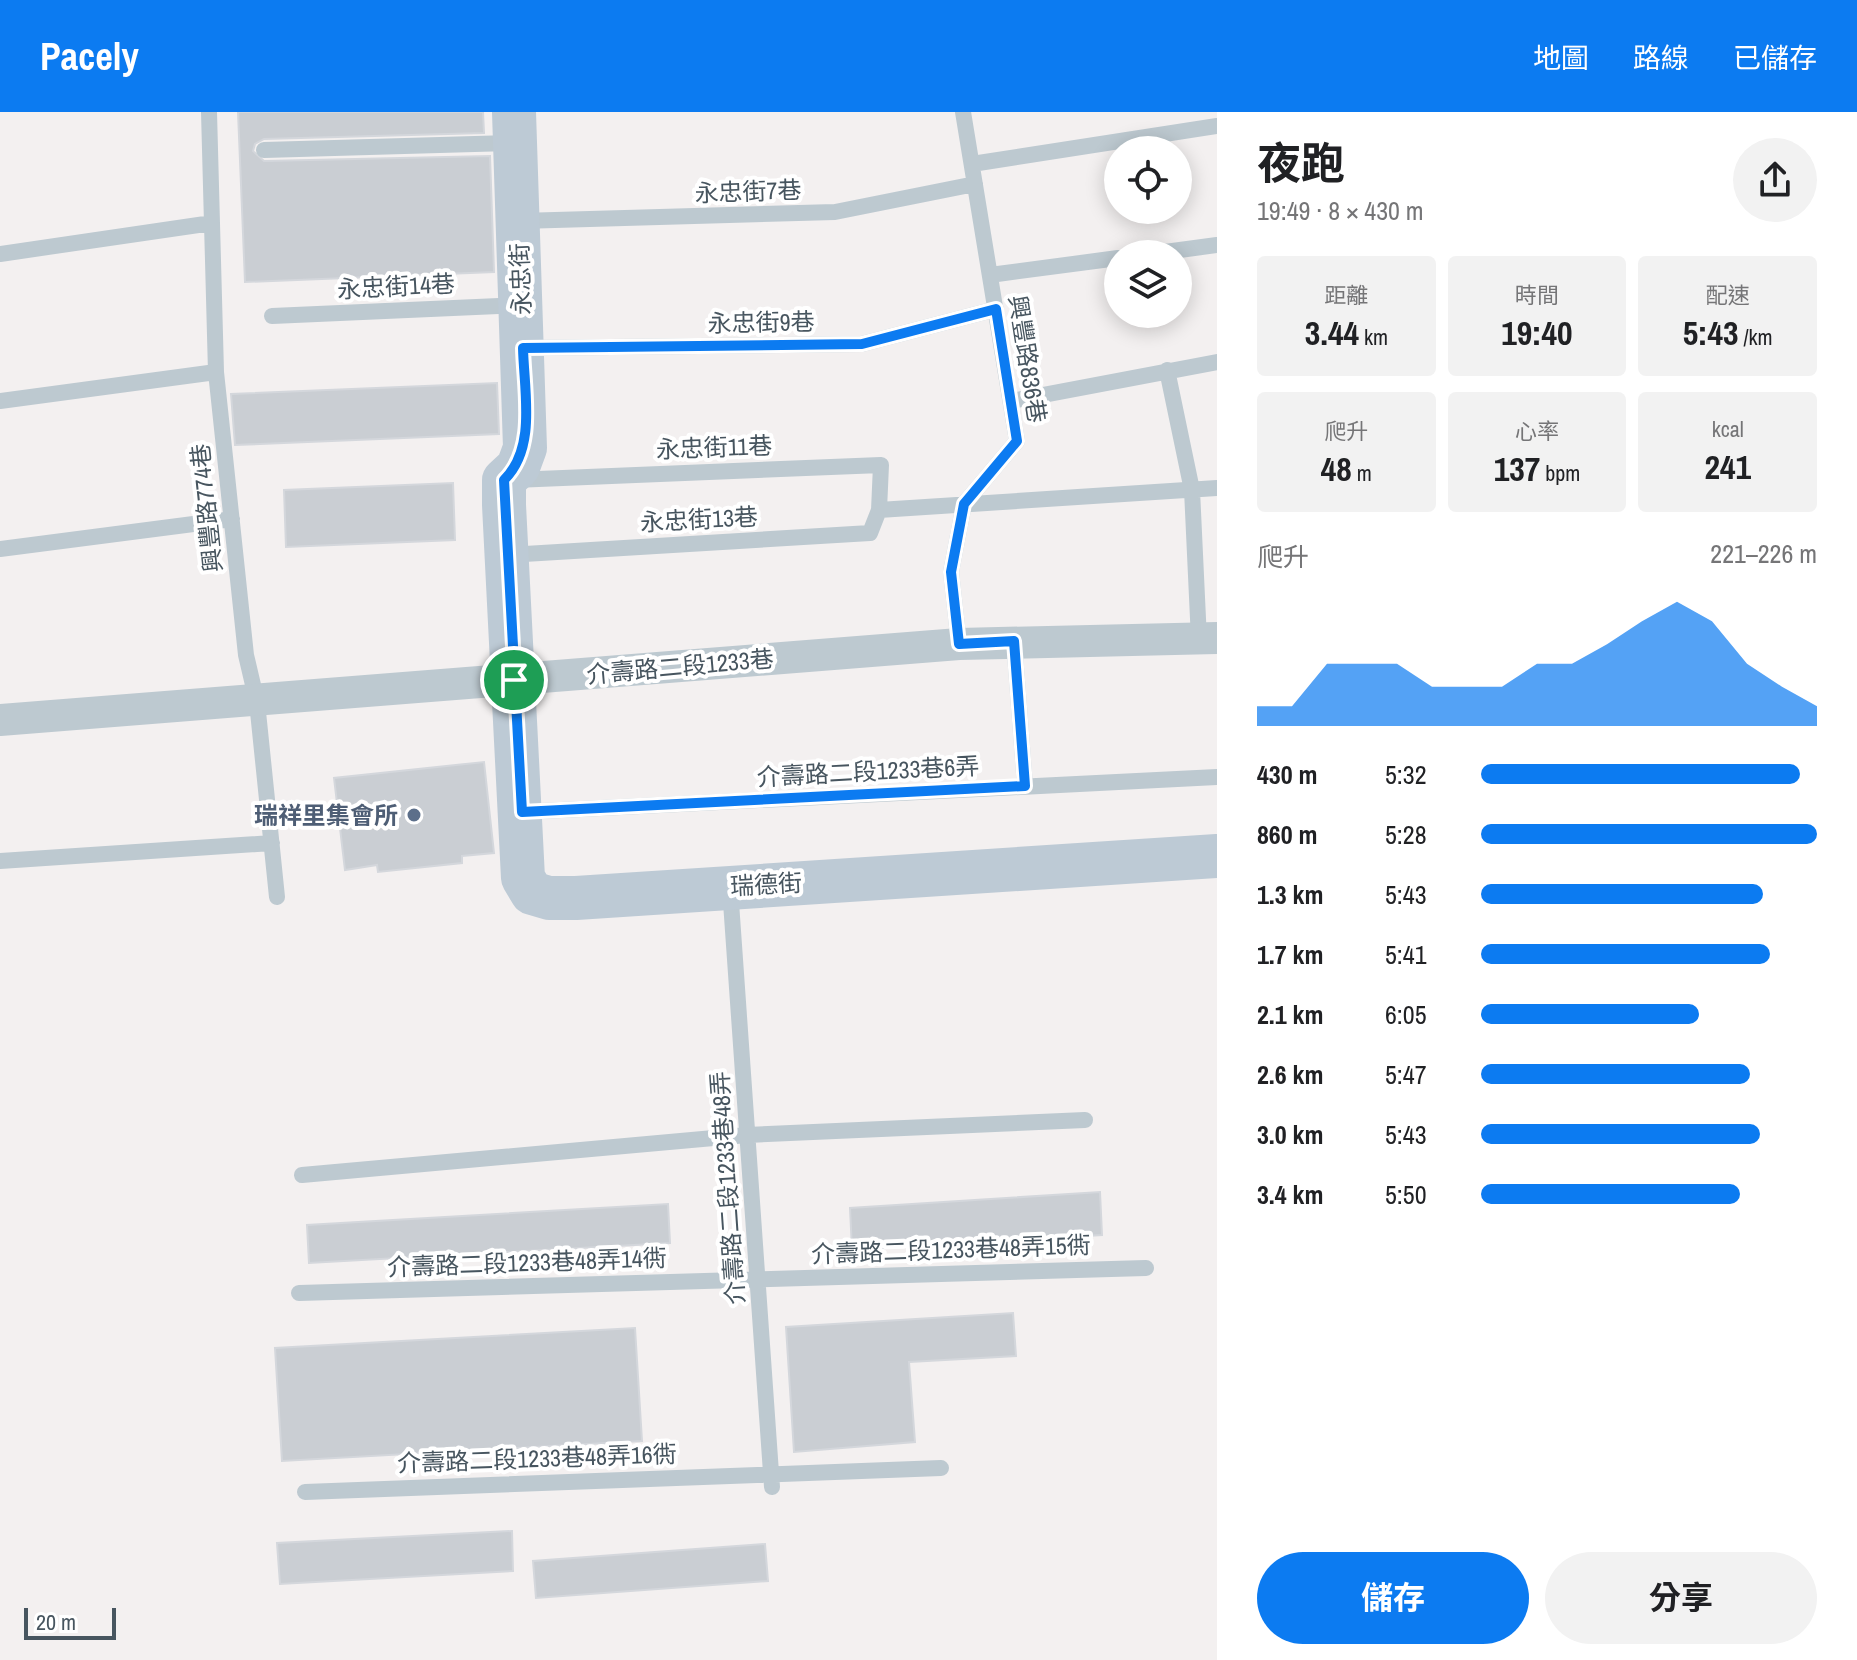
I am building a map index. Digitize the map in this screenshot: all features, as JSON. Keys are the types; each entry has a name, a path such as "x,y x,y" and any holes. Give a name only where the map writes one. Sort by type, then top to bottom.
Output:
{"street":[{"name":"永忠街","path":"504,480 518,467 525,448 515,128"},
{"path":"504,480 514,680"},
{"name":"介壽路二段1233巷","path":"0,720 959,644 1208,639"},
{"name":"瑞德街","path":"514,680 523,878 532,893 549,898 1217,856"}],"lane":[{"name":"興豐路774巷","path":"209,112 216,372 246,655 257,702 277,897"},
{"name":"興豐路836巷","path":"959,644 951,572 964,504 1017,441 963,112"},
{"path":"972,164 1217,126"},
{"path":"264,150 515,128"},
{"name":"永忠街7巷","path":"519,221 835,212 975,184"},
{"path":"0,254 212,223"},
{"path":"1192,248 1217,245"},
{"path":"990,275 1104,260"},
{"name":"永忠街14巷","path":"272,316 521,305"},
{"name":"永忠街9巷","path":"523,348 862,344 996,309"},
{"path":"1011,401 1217,362"},
{"path":"1167,370 1192,490 1208,639"},
{"path":"0,401 216,372"},
{"name":"永忠街11巷","path":"504,480 881,465 879,510"},
{"path":"879,510 1217,488"},
{"name":"永忠街13巷","path":"507,555 870,533 879,510"},
{"path":"0,549 232,519"},
{"path":"1014,641 1025,786"},
{"name":"介壽路二段1233巷6弄","path":"522,812 1217,777"},
{"path":"0,861 272,843"},
{"name":"介壽路二段1233巷48弄","path":"730,886 771,1480"},
{"path":"302,1175 747,1135 1085,1120"},
{"name":"介壽路二段1233巷48弄15衖","path":"757,1278 1146,1268"},
{"name":"介壽路二段1233巷48弄14衖","path":"299,1293 757,1278"},
{"name":"介壽路二段1233巷48弄16衖","path":"305,1492 771,1480 941,1468"}],"building":[{"path":"238,112 483,112 484,133 264,139 255,144 253,151 264,161 490,156 494,272 245,282"},
{"path":"497,383 499,434 235,445 231,394"},
{"path":"453,483 455,540 286,547 284,490"},
{"name":"瑞祥里集會所","path":"484,762 494,853 462,856 462,863 378,872 377,865 345,870 334,778"},
{"path":"1100,1192 1102,1235 852,1250 850,1208"},
{"path":"668,1204 670,1243 309,1263 307,1225"},
{"path":"1013,1313 1016,1356 909,1362 915,1442 794,1452 786,1327"},
{"path":"635,1328 642,1441 282,1461 275,1348"},
{"path":"512,1531 513,1571 280,1584 277,1543"},
{"path":"765,1544 768,1581 536,1598 533,1561"}],"place":[{"name":"瑞祥里集會所","path":"414,815"}],"route":[{"path":"996,309 1017,441 964,504 951,572 959,644 1014,641 1025,786 522,812 514,680 504,480 518,467 525,448 523,348 862,344 996,309"}]}
